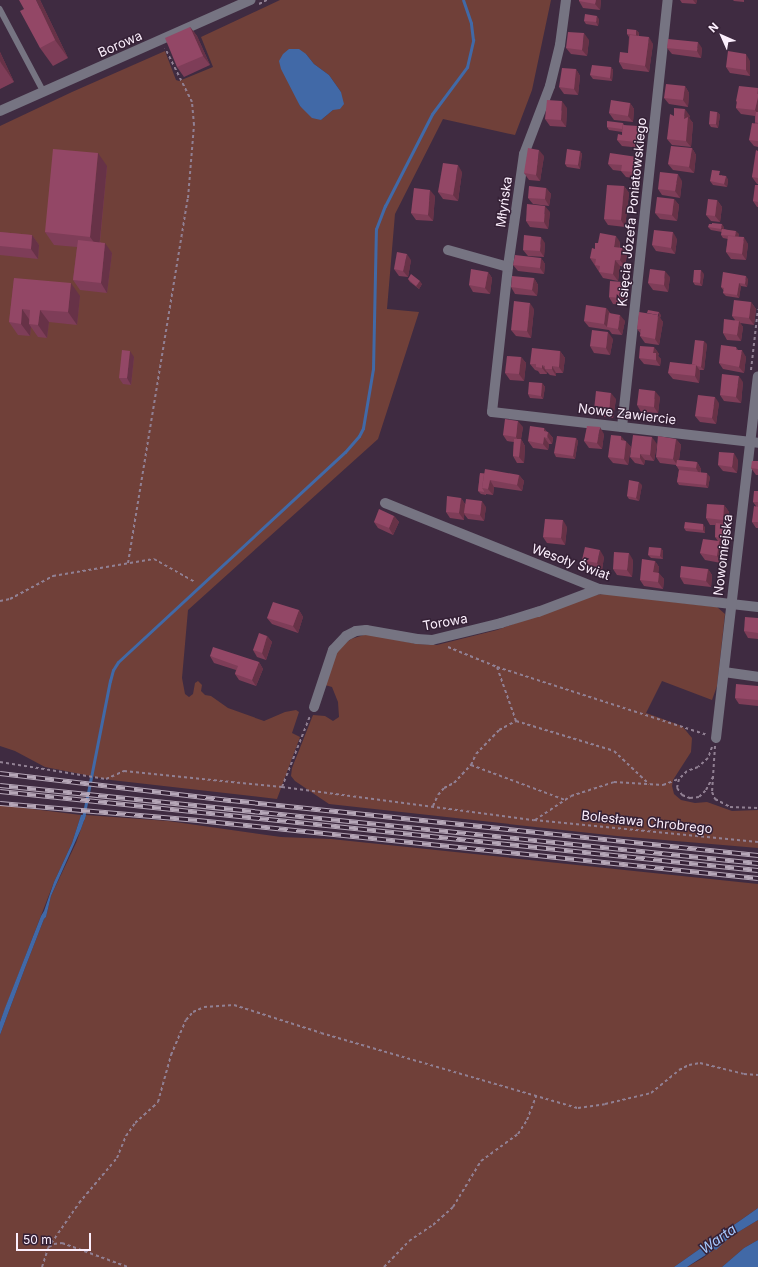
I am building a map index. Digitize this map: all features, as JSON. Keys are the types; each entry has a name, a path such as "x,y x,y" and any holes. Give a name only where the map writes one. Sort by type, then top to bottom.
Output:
{"street":[{"name":"Borowa","path":"0,111 235,3 250,0"},
{"name":"Młyńska","path":"492,412 508,267 524,154 550,86 560,45 566,0"},
{"name":"Księcia Józefa Poniatowskiego","path":"622,427 668,0"},
{"path":"448,250 508,267"},
{"name":"Nowomiejska","path":"716,738 730,604 754,442 758,376"},
{"name":"Nowe Zawiercie","path":"492,412 754,442"},
{"name":"Wesoły Świat","path":"385,503 600,589 758,607"},
{"name":"Torowa","path":"314,707 333,650 346,636 356,631 366,630 417,639 432,640 531,614 600,589"},
{"path":"724,672 758,677"}],"lane":[{"path":"0,10 44,92"}],"path":[{"path":"128,563 188,198 194,125 192,102 165,47"},
{"path":"0,601 10,599 53,576 154,559 194,582"},
{"path":"432,640 497,667 716,738"},
{"path":"497,667 516,721"},
{"path":"282,787 314,707"},
{"path":"433,807 438,795 444,788 454,783 471,765 476,754 499,730 516,721 614,751 649,784"},
{"path":"716,738 712,792 715,799 721,804 740,808 758,808"},
{"path":"534,820 571,796 614,782 663,785 679,779 687,771 698,767 708,758 716,738"},
{"name":"Bolesława Chrobrego","path":"0,762 106,779 124,771 282,787 534,820 758,842"},
{"path":"471,765 565,800"},
{"path":"679,779 677,788 682,795 690,798 699,796 706,790 713,777"},
{"path":"42,1267 48,1248 79,1203 117,1158 126,1136 135,1123 158,1102 171,1055 186,1020 193,1012 204,1007 234,1005 321,1034 514,1088 578,1108 606,1104 650,1093 666,1083 679,1070 689,1065 700,1063 744,1074 758,1075"},
{"path":"384,1267 409,1241 433,1225 453,1207 481,1161 518,1134 527,1120 536,1096"},
{"path":"48,1248 54,1244 62,1244 128,1267"}],"shaded area":[{"path":"280,0 551,0 532,90 515,135 443,119 395,214 387,309 419,312 378,439 188,610 182,678 185,694 189,697 193,694 195,683 198,681 202,685 201,691 205,695 211,696 228,708 264,721 285,712 296,710 299,712 292,733 300,737 277,799 111,780 45,767 15,751 0,746 0,126 165,51 176,80 179,81 213,67 201,37","holes":["306,54 314,64 329,75 341,92 333,110 321,120 300,106 293,89"]},
{"path":"605,594 717,607 725,614 717,686 712,700 662,681 646,713 682,726 692,738 691,752 673,780 672,786 674,794 681,800 695,803 707,802 732,811 758,810 758,848 617,836 329,804 295,781 291,776 292,768 313,715 325,716 333,721 339,717 338,702 332,687 325,685 333,660 340,647 351,639 367,634 417,644 437,645 497,630 592,595"},
{"path":"0,805 81,815 72,843 54,882 0,1022"},
{"path":"86,815 168,821 281,837 331,839 758,884 758,1208 674,1267 0,1267 0,1035 46,917 51,896 76,843"},
{"path":"758,1220 758,1240 744,1248 722,1267 687,1267 703,1258 730,1237"}],"water":[{"path":"289,49 299,49 306,54 314,64 329,75 341,92 344,104 340,109 333,110 321,120 312,118 300,106 281,69 279,61 283,54"},
{"path":"81,815 86,815 51,896 46,917 0,1035 0,1022 5,1008 54,882 72,843"},
{"name":"Warta","path":"758,1208 758,1220 730,1237 716,1250 715,1249 687,1267 674,1267"},
{"path":"758,1240 758,1267 722,1267 744,1248"}],"building":[{"path":"19,0 36,0 55,40 40,48 20,11 24,9"},
{"path":"579,0 596,0 595,4"},
{"path":"585,14 597,16 596,22 584,21"},
{"path":"190,27 203,56 177,67 165,38"},
{"path":"627,29 636,30 636,35 627,34"},
{"path":"568,32 584,33 582,50 566,48"},
{"path":"630,35 649,37 645,66 619,62 620,52 628,53"},
{"path":"668,39 698,42 697,51 667,48"},
{"path":"728,51 746,54 746,70 726,67"},
{"path":"592,65 611,67 610,78 590,75"},
{"path":"562,68 576,69 574,89 559,87"},
{"path":"666,84 685,86 683,100 664,98"},
{"path":"739,86 758,88 758,97 755,110 736,108"},
{"path":"547,100 562,101 561,120 545,119"},
{"path":"611,100 630,103 628,116 609,113"},
{"path":"674,108 685,109 684,119 688,117 686,141 667,139 670,114 674,116"},
{"path":"710,111 717,112 716,124 709,124"},
{"path":"756,112 758,112 758,123 755,122"},
{"path":"607,121 623,123 622,129 607,127"},
{"path":"752,123 758,124 758,141 749,140"},
{"path":"623,125 638,126 636,142 617,140 618,134 622,135"},
{"path":"671,146 692,148 689,167 668,164"},
{"path":"528,148 539,150 536,175 524,173"},
{"path":"53,149 98,153 90,237 45,232"},
{"path":"567,149 580,151 578,165 565,164"},
{"path":"756,150 758,151 758,178 752,177"},
{"path":"610,153 637,157 635,172 621,171 622,165 608,164"},
{"path":"443,163 458,165 453,195 438,192"},
{"path":"712,170 720,171 719,175 726,176 724,184 710,181"},
{"path":"660,172 678,174 675,191 658,189"},
{"path":"607,185 624,186 621,220 604,219"},
{"path":"755,185 758,185 758,202 753,201"},
{"path":"529,186 546,188 545,199 528,198"},
{"path":"414,188 430,190 428,215 411,213"},
{"path":"657,197 674,199 672,215 655,213"},
{"path":"708,199 717,200 715,216 706,215"},
{"path":"527,204 545,206 544,222 526,221"},
{"path":"709,224 722,224 721,229 708,227"},
{"path":"722,229 736,231 735,236 721,235"},
{"path":"654,230 673,232 671,248 652,245"},
{"path":"0,232 32,235 31,249 0,246"},
{"path":"600,233 616,236 614,247 622,248 620,260 615,260 613,274 599,272 600,266 595,265 596,259 590,258 592,248 595,249 595,243 598,243"},
{"path":"524,235 541,237 540,251 523,250"},
{"path":"728,236 744,237 742,254 726,252"},
{"path":"78,240 105,243 101,283 73,280"},
{"path":"397,252 407,254 403,271 394,269"},
{"path":"515,255 541,258 540,268 513,265"},
{"path":"471,269 488,272 485,288 469,285"},
{"path":"650,269 665,271 664,285 648,283"},
{"path":"694,270 701,270 700,283 693,282"},
{"path":"723,272 746,276 745,284 739,283 737,295 723,293 724,288 721,287"},
{"path":"411,274 420,281 416,286 408,279"},
{"path":"512,276 534,278 532,290 511,287"},
{"path":"14,278 71,283 68,312 40,310 38,325 29,324 30,310 22,309 21,324 9,322"},
{"path":"610,281 623,282 621,298 609,297"},
{"path":"734,300 751,302 749,318 732,316"},
{"path":"514,301 530,303 527,331 511,330"},
{"path":"586,305 606,308 604,324 584,321"},
{"path":"648,310 659,312 658,315 647,313"},
{"path":"639,312 658,315 655,339 640,336 641,329 637,329"},
{"path":"609,313 620,315 618,329 607,327"},
{"path":"724,319 739,321 737,335 723,333"},
{"path":"592,330 608,332 606,348 590,346"},
{"path":"695,340 704,341 701,367 692,364"},
{"path":"721,345 736,347 736,350 742,350 739,367 719,363"},
{"path":"640,346 654,347 653,353 656,353 656,360 639,358"},
{"path":"532,348 560,351 559,367 552,366 552,369 545,369 545,366 542,365 542,368 536,367 536,364 530,364"},
{"path":"122,350 130,351 127,378 119,378"},
{"path":"507,356 521,357 519,374 505,373"},
{"path":"670,362 696,365 695,376 668,373"},
{"path":"722,374 739,376 736,397 720,395"},
{"path":"529,382 542,383 541,396 528,394"},
{"path":"639,389 655,391 654,407 637,405"},
{"path":"596,391 611,393 609,411 594,410"},
{"path":"698,395 715,397 712,418 695,416"},
{"path":"505,419 518,421 516,437 503,435"},
{"path":"530,426 544,428 544,431 548,432 547,438 544,437 543,444 528,441"},
{"path":"587,426 600,427 597,443 584,441"},
{"path":"611,435 621,436 621,440 626,441 624,459 608,457"},
{"path":"633,435 652,437 650,455 640,454 640,458 630,457"},
{"path":"557,436 576,438 573,456 554,453"},
{"path":"658,436 676,439 673,459 656,457"},
{"path":"514,439 521,439 519,457 513,456"},
{"path":"719,452 734,453 732,467 718,465"},
{"path":"677,460 697,462 696,468 676,466"},
{"path":"752,461 758,461 758,469 751,468"},
{"path":"485,469 519,475 517,485 490,480 488,489 482,488"},
{"path":"679,470 707,473 706,485 677,482"},
{"path":"480,473 484,474 482,488 484,492 478,491"},
{"path":"629,480 639,482 636,498 627,496"},
{"path":"754,491 758,491 758,502 753,502"},
{"path":"447,496 461,498 459,513 446,512"},
{"path":"466,499 482,501 480,515 464,513"},
{"path":"707,504 724,505 723,520 706,518"},
{"path":"754,506 758,507 758,522 752,522"},
{"path":"379,509 394,516 389,528 374,522"},
{"path":"545,519 563,520 561,538 543,537"},
{"path":"685,522 703,524 703,530 684,528"},
{"path":"716,523 726,524 725,535 722,535 721,538 715,537"},
{"path":"703,539 719,541 717,556 700,553"},
{"path":"585,547 600,550 597,563 582,560"},
{"path":"649,547 661,548 660,556 648,555"},
{"path":"614,552 629,553 627,570 613,569"},
{"path":"642,559 655,561 653,572 659,573 658,582 640,580"},
{"path":"681,566 708,569 706,581 680,577"},
{"path":"273,602 299,610 293,626 267,618"},
{"path":"745,617 758,618 758,633 744,631"},
{"path":"259,633 267,636 262,653 253,650"},
{"path":"213,647 259,662 252,680 235,674 238,666 210,656"},
{"path":"736,684 758,686 758,700 735,698"}],"waterway":[{"path":"83,818 110,681 113,670 118,662 345,452 359,436 363,428 373,369 376,229 385,206 432,114 467,67 473,40 471,23 463,0"}],"railway":[{"path":"0,773 231,800 758,855"},
{"path":"0,785 758,863"},
{"path":"0,791 758,870"},
{"path":"0,803 198,820 758,878"}]}
